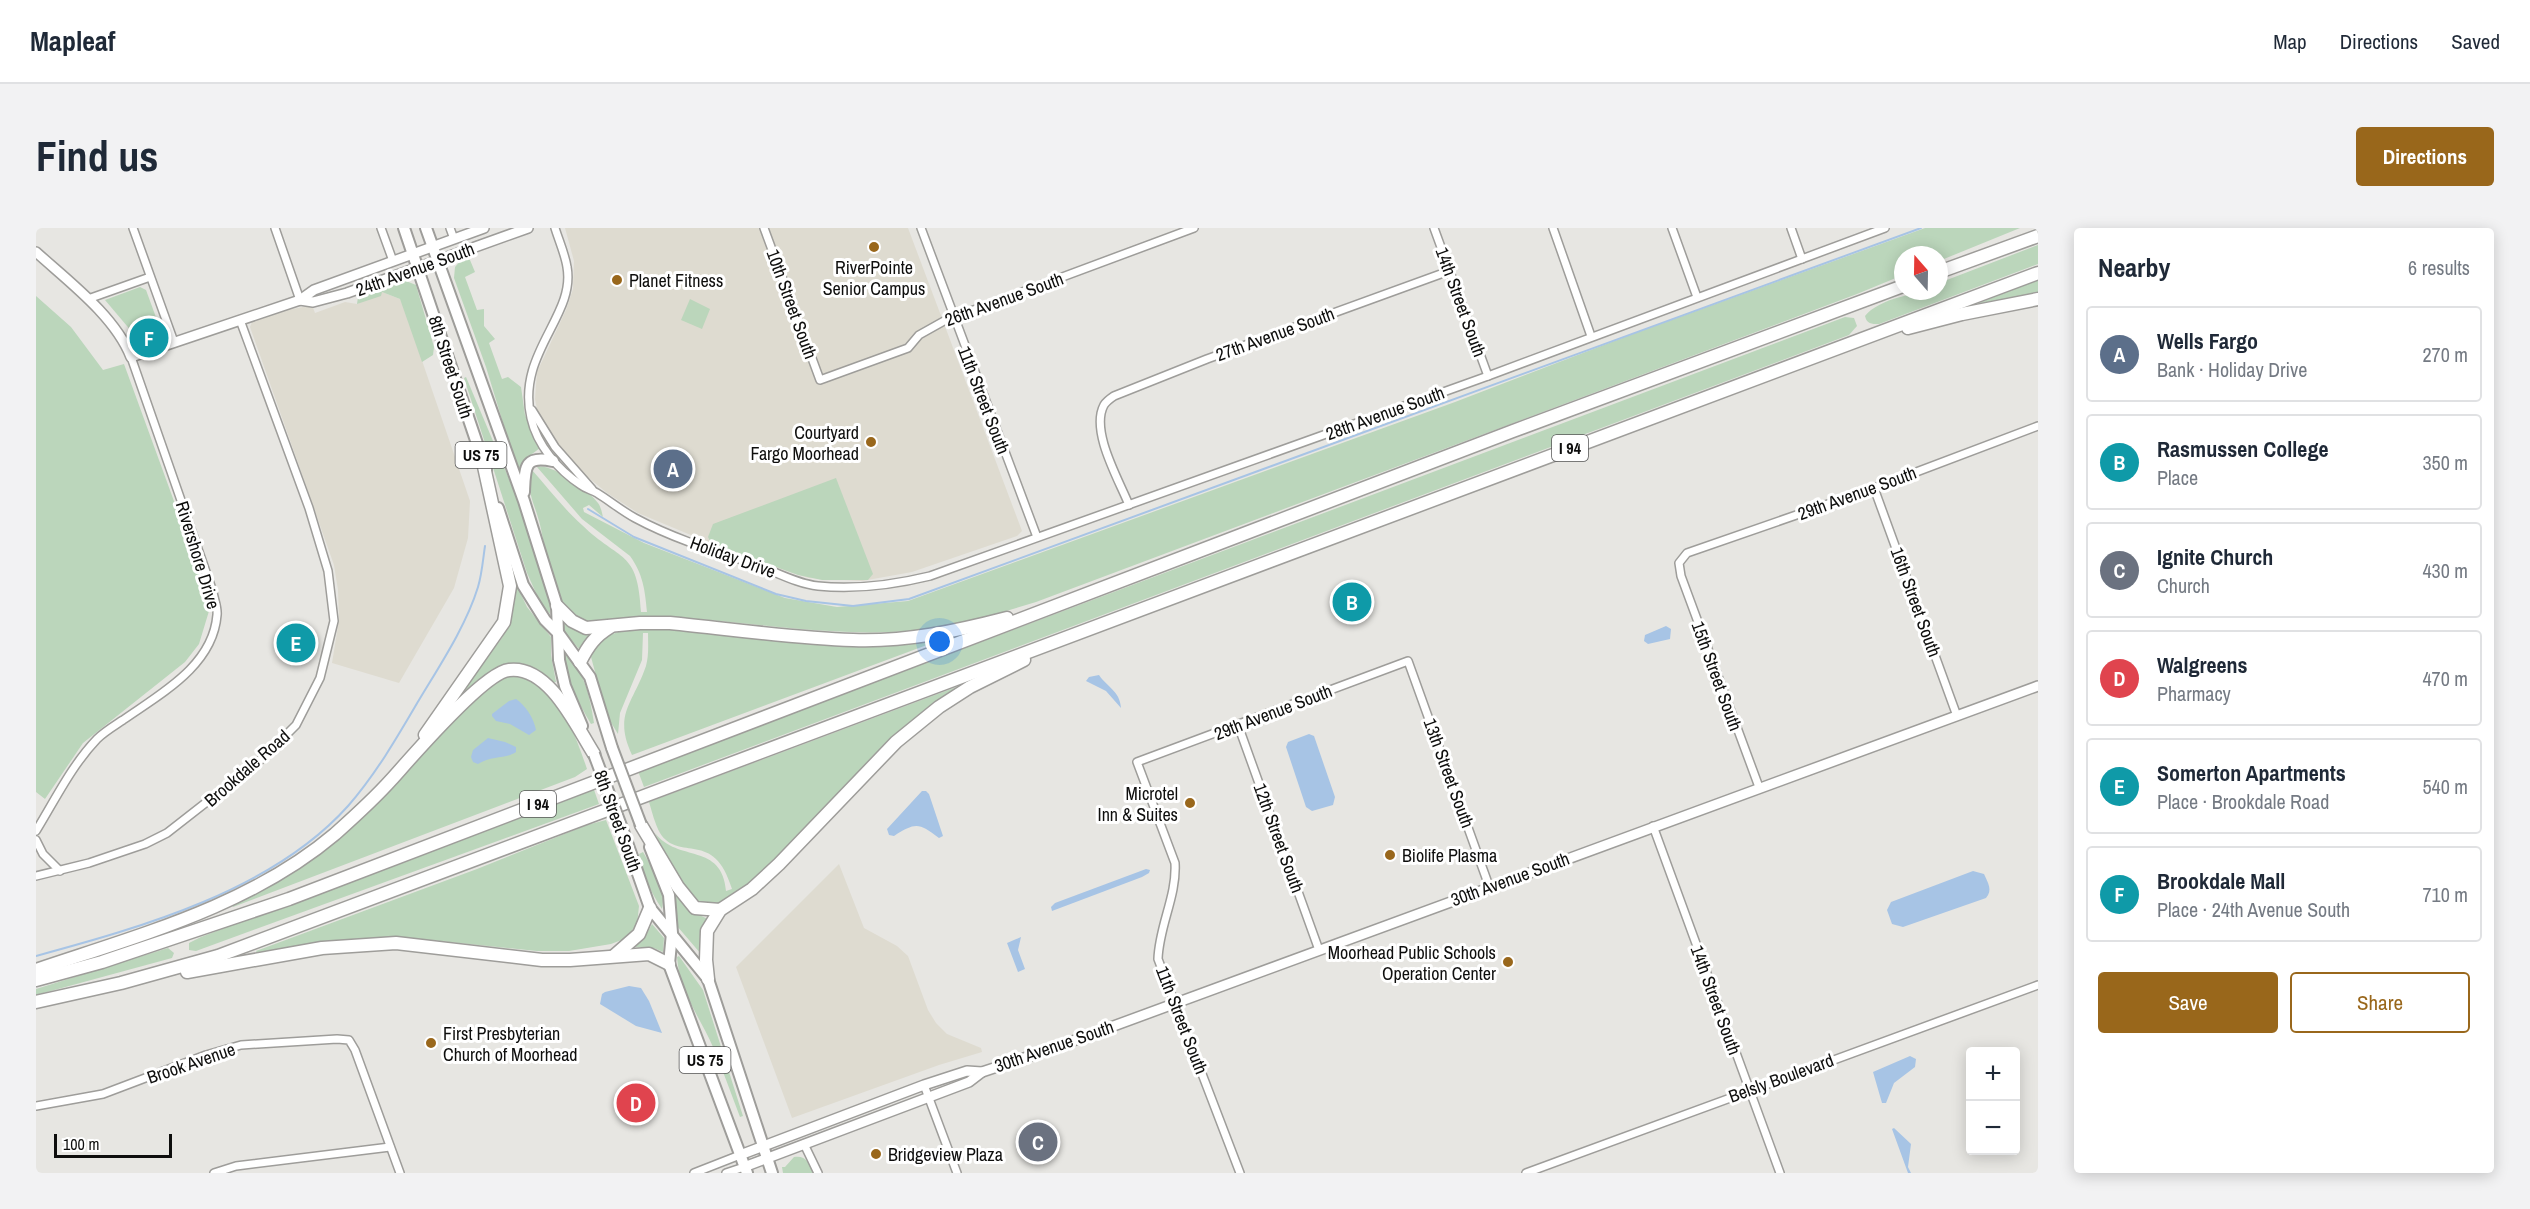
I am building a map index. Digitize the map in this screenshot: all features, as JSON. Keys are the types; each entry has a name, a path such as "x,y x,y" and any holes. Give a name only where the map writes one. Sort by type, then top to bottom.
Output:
{"highway":[{"path":"1958,265 2035,228"},
{"path":"1948,269 2038,236"},
{"name":"I 94","path":"36,1002 121,983 218,956 2038,273"},
{"name":"I 94","path":"36,980 102,962 289,899 1502,436 1894,289"},
{"path":"1837,347 1962,314 2038,298"},
{"path":"36,969 199,914 285,870 335,834 391,780 409,758 504,622 510,586 483,462"},
{"path":"557,606 572,621 586,628 640,622 670,623 854,640 902,638 954,631 1035,614"},
{"path":"708,979 707,931 720,910 752,889 772,870 896,742 939,707 970,687 1101,623"},
{"path":"580,662 588,645 611,626"},
{"path":"409,758 478,688 498,672 508,670 526,672 544,681 569,714 594,754"},
{"path":"641,825 678,887 695,908 720,910"},
{"path":"615,955 639,934 650,908"},
{"path":"121,983 322,948 396,943 542,960 649,954 669,964"}],"main road":[{"name":"8th Street South","path":"404,228 523,585 544,620 559,634 590,677 612,748 669,895 672,933 669,964 746,1170"},
{"name":"8th Street South","path":"426,228 524,501 557,606 559,660 565,686 594,754 650,908 708,979 772,1173"},
{"path":"524,501 527,467 538,458 553,461"}],"street":[{"path":"133,228 174,342"},
{"path":"275,228 300,300"},
{"path":"381,228 393,261"},
{"path":"450,228 454,239"},
{"name":"24th Avenue South","path":"131,357 300,300 314,290 484,228"},
{"name":"24th Avenue South","path":"300,300 313,302 347,293 528,228"},
{"name":"Holiday Drive","path":"555,228 568,268 565,298 538,350 530,373 529,405 536,433 553,461 583,486 635,518 698,544 815,586 847,588 883,586"},
{"name":"10th Street South","path":"764,228 820,380"},
{"name":"11th Street South","path":"921,228 1036,537"},
{"name":"26th Avenue South","path":"820,380 908,348 919,335 934,325 953,317 1194,228"},
{"name":"14th Street South","path":"1434,228 1488,376"},
{"path":"1552,228 1591,336"},
{"path":"1672,228 1697,297"},
{"path":"1791,228 1802,259"},
{"name":"28th Avenue South","path":"883,586 930,576 1129,505 1488,376 1885,228"},
{"name":"Rivershore Drive","path":"36,252 88,299 121,338 131,357 213,592 217,612 214,630 205,651 193,667 173,684 98,737 80,759 36,831"},
{"name":"27th Avenue South","path":"1129,505 1101,434 1100,419 1104,404 1127,389 1449,271"},
{"path":"88,299 150,277"},
{"name":"Brookdale Road","path":"36,876 60,871 145,844 166,833 219,795 263,758 296,725 320,678 334,621 328,571 309,508 240,320"},
{"name":"Holiday Drive","path":"529,405 555,447 594,491"},
{"name":"29th Avenue South","path":"1679,563 1687,553 1874,488 2038,426"},
{"name":"16th Street South","path":"1874,488 1957,716"},
{"name":"15th Street South","path":"1679,563 1681,576 1759,787"},
{"name":"29th Avenue South","path":"1137,762 1408,661"},
{"name":"13th Street South","path":"1408,661 1489,886"},
{"name":"30th Avenue South","path":"726,1173 746,1170 767,1158 969,1082 982,1072 2038,686"},
{"name":"12th Street South","path":"1238,725 1319,950"},
{"name":"11th Street South","path":"1137,762 1175,863 1176,878 1159,945 1158,959 1240,1173"},
{"name":"14th Street South","path":"1653,826 1780,1173"},
{"path":"36,840 43,854 60,871"},
{"name":"Belsly Boulevard","path":"1526,1173 2038,985"},
{"name":"Brook Avenue","path":"36,1106 104,1094 206,1055 241,1045 349,1040 355,1050 390,1147"},
{"name":"30th Avenue South","path":"693,1173 924,1085 967,1071 982,1072"},
{"path":"924,1085 957,1173"},
{"path":"804,1144 818,1173"},
{"path":"214,1173 236,1166 390,1147 400,1173"}],"shaded area":[{"path":"565,228 908,228 1022,531 1017,536 912,572 862,581 809,578 759,562 638,513 607,493 572,464 561,451 538,414 535,399 537,372 566,310 573,289 574,261"},
{"path":"382,292 402,302 470,501 468,538 454,588 399,683 332,663 339,620 334,565 250,327 252,322 288,310 312,305 315,313 345,302 357,304"},
{"path":"839,864 864,928 897,946 908,956 928,1010 936,1023 947,1034 981,1048 982,1052 939,1065 792,1118 736,967"}],"green space":[{"path":"1925,228 2020,228 1948,257 1948,246 1894,246 1894,279 1857,294 1036,602 951,625 921,630 854,632 655,616 603,622 583,620 567,609 556,588 530,489 529,472 532,470 575,519 625,559 636,577 641,612 647,612 644,589 641,576 630,556 582,519 537,467 552,469 579,485 598,503 603,517 589,505 583,508 584,512 644,543 785,598 837,607 908,601 1455,402 1630,335"},
{"path":"2038,245 2038,264 1948,298 1948,280"},
{"path":"464,257 470,260 475,272 465,277 477,310 484,309 484,326 495,339 489,343 502,379 508,377 521,387 525,415 540,448 524,460 520,472 454,278 455,267"},
{"path":"2038,280 2038,292 1966,308"},
{"path":"406,281 416,285 434,347 433,355 422,362 400,299 382,292 381,296 357,304 358,297"},
{"path":"140,287 146,290 161,331 138,339 105,300"},
{"path":"36,296 71,327 103,370 124,364 194,556 209,611 199,644 185,662 83,743 45,799 36,792"},
{"path":"690,299 710,309 702,329 681,320"},
{"path":"1943,300 1879,324 1867,321 1865,316 1871,310 1889,301"},
{"path":"1845,317 1854,318 1857,326 1849,335 644,787 638,771"},
{"path":"466,377 515,493 550,601 550,614 540,602 527,573 464,378"},
{"path":"836,478 873,574 868,580 822,580 798,575 711,543 708,537 713,524"},
{"path":"514,586 517,586 527,607 551,637 551,655 556,682 551,683 536,669 521,664 507,665 493,671 480,681 444,718 442,716 502,638 512,613"},
{"path":"564,620 590,632 591,635 580,650 564,632"},
{"path":"637,628 723,632 951,636 632,755 624,729 625,719 627,709 646,666 648,633 643,633 642,660 620,713 618,734 607,716 591,657 603,639 615,633"},
{"path":"564,654 582,676 594,723 591,724 573,691"},
{"path":"517,674 542,686 550,694 564,714 575,736 587,769 575,777 233,907 232,904 284,876 428,747 483,690 497,679"},
{"path":"967,683 897,734 747,887 724,901 707,904 692,896 685,887 655,833 675,848 708,859 716,865 723,876 726,891 732,889 725,870 716,859 706,852 668,842 658,829 649,802"},
{"path":"593,787 599,804 196,951 189,950 189,943 201,937"},
{"path":"606,820 639,906 637,925 624,939 611,944 569,951 537,951 430,940 354,939 306,944 258,955 256,951 477,869 587,825"},
{"path":"643,852 661,887 662,909 645,876 639,854"},
{"path":"673,888 688,910 708,919 701,954 677,926"},
{"path":"652,924 664,938 663,952 654,948 635,947 644,939"},
{"path":"168,948 174,953 172,958 36,995 36,989"},
{"path":"679,956 703,990 743,1116 740,1117 713,1047 686,993 679,969 677,957"},
{"path":"794,1157 804,1159 813,1173 783,1173 782,1167 785,1167"}],"water":[{"path":"1666,626 1671,629 1670,639 1648,644 1644,641 1645,635"},
{"path":"1099,675 1116,693 1121,708 1106,691 1086,681 1089,677"},
{"path":"516,699 529,712 535,725 536,730 529,735 510,724 496,721 492,716 509,701"},
{"path":"1309,734 1314,736 1335,797 1333,805 1312,811 1306,807 1286,747 1288,742"},
{"path":"488,738 516,747 516,752 478,764 473,762 471,757 473,750"},
{"path":"922,791 929,794 943,836 939,838 927,829 917,826 894,836 889,835 887,829"},
{"path":"1146,869 1150,870 1149,873 1142,877 1052,911 1051,907 1055,903"},
{"path":"1973,871 1984,874 1989,889 1986,898 1903,927 1892,924 1887,910 1891,902"},
{"path":"1021,937 1018,950 1025,969 1018,972 1007,943"},
{"path":"629,986 641,988 662,1033 636,1026 600,1004 602,994 605,992"},
{"path":"1910,1056 1916,1059 1915,1067 1894,1083 1886,1103 1882,1103 1873,1072"},
{"path":"1894,1128 1911,1144 1908,1167 1911,1173 1908,1173 1892,1129"}],"waterway":[{"path":"588,509 634,537 776,594 806,601 853,606 909,599 1921,228"},
{"path":"36,956 119,932 203,902 244,883 282,861 317,836 348,806 368,781 444,659 473,602 485,546"}],"place":[{"name":"RiverPointe Senior Campus","path":"874,247"},
{"name":"Planet Fitness","path":"617,280"},
{"name":"Brookdale Mall","path":"149,338"},
{"name":"Courtyard Fargo Moorhead","path":"871,442"},
{"name":"Wells Fargo","path":"673,469"},
{"name":"Rasmussen College","path":"1352,602"},
{"name":"Somerton Apartments","path":"296,643"},
{"name":"Microtel Inn & Suites","path":"1190,803"},
{"name":"Biolife Plasma","path":"1390,855"},
{"name":"Moorhead Public Schools Operation Center","path":"1508,962"},
{"name":"First Presbyterian Church of Moorhead","path":"431,1043"},
{"name":"Walgreens","path":"636,1103"},
{"name":"Ignite Church","path":"1038,1142"},
{"name":"Bridgeview Plaza","path":"876,1154"}]}
